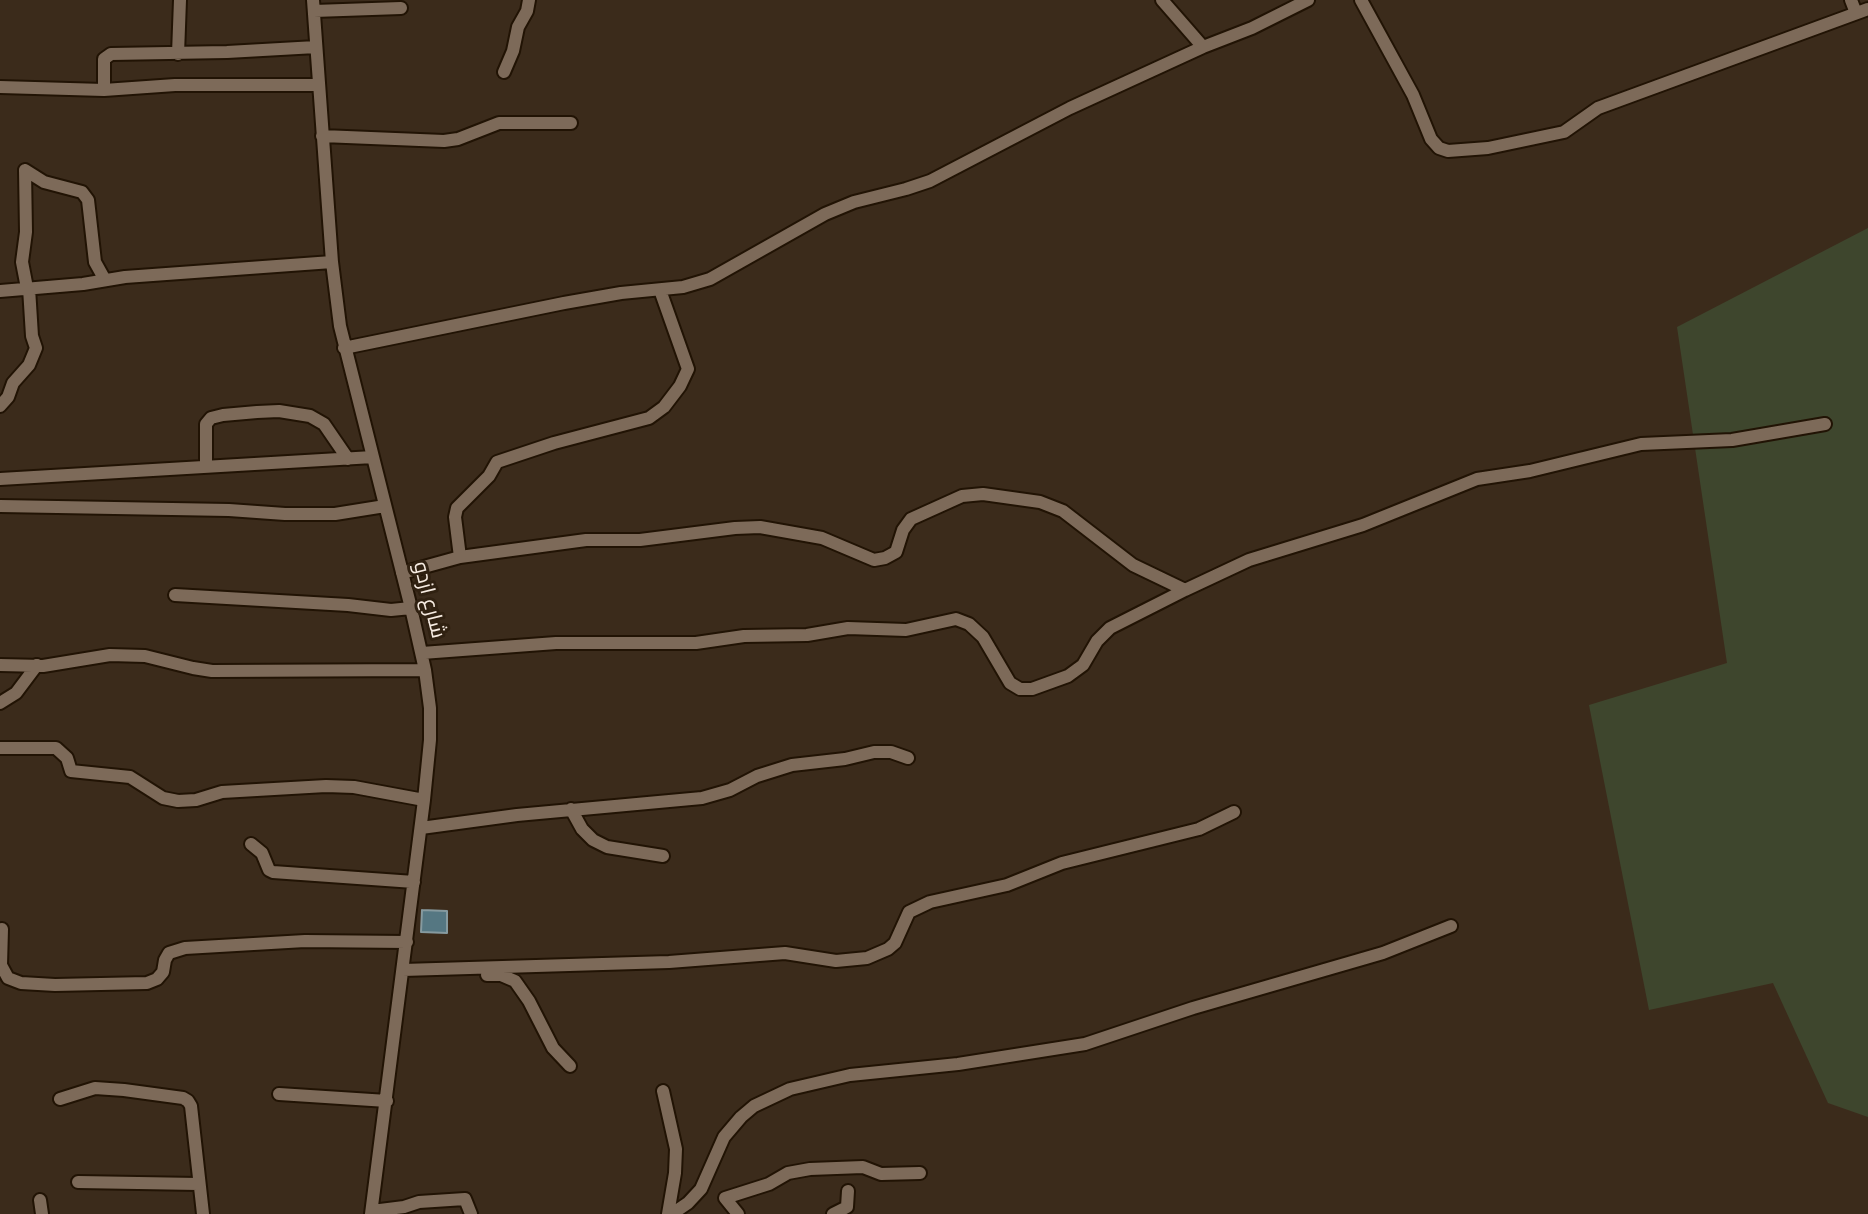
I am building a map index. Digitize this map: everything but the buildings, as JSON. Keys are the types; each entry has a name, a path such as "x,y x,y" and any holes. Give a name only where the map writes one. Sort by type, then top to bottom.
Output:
{"street":[{"path":"178,54 180,0"},
{"path":"504,72 529,0"},
{"path":"1162,0 1203,47"},
{"path":"344,348 586,299 660,290 710,279 825,214 855,202 906,190 930,181 1070,108 1203,47 1252,28 1308,0"},
{"path":"1362,0 1413,95 1431,139 1438,148 1448,151 1488,148 1564,132 1598,108 1862,11 1851,0"},
{"path":"314,5 401,8"},
{"name":"شارع ازدو","path":"314,5 332,262 344,348 422,653 430,724 407,942 407,969 372,1212"},
{"path":"104,90 104,59 111,54 178,54 316,47"},
{"path":"0,87 104,90 175,85 319,85"},
{"path":"322,136 444,141 458,139 499,123 571,123"},
{"path":"0,407 8,397 13,383 29,365 36,348 32,337 28,288 22,262 26,232 25,170 44,182 82,192 88,200 95,262 105,281"},
{"path":"1,290 125,277 332,262"},
{"path":"460,557 455,517 457,508 484,482 497,462 554,443 649,418 664,407 680,386 688,369 660,290"},
{"path":"206,466 206,425 211,418 257,412 279,411 310,415 324,424 348,459"},
{"path":"422,653 556,643 696,643 744,636 807,635 848,628 906,630 956,620 969,625 983,637 1010,683 1020,689 1032,689 1068,676 1083,665 1097,641 1110,628 1185,590 1249,560 1363,525 1477,479 1530,471 1641,444 1732,440 1825,424"},
{"path":"0,479 373,457"},
{"path":"402,573 460,557 586,540 640,540 760,527 822,538 874,560 896,552 903,530 911,519 962,496 983,494 1040,502 1063,511 1133,565 1185,590"},
{"path":"0,506 229,510 285,514 335,514 385,506"},
{"path":"176,595 391,610 411,608"},
{"path":"0,665 37,666 110,655 145,656 212,670 425,670"},
{"path":"0,703 16,693 37,666"},
{"path":"0,748 56,748 67,758 71,771 130,778 163,798 178,801 222,792 326,786 354,787 424,800"},
{"path":"421,828 571,809 702,798 730,790 757,776 792,765 845,759 874,752 891,752 908,758"},
{"path":"571,809 582,829 593,840 607,847 663,856"},
{"path":"407,969 669,962 785,953 836,961 867,958 895,943 909,912 930,902 1007,885 1062,863 1199,829 1234,812"},
{"path":"251,844 262,853 272,872 414,882"},
{"path":"670,1214 688,1203 702,1189 723,1138 741,1116 754,1106 790,1089 850,1075 966,1062 1107,1038 1193,1008 1383,953 1451,926"},
{"path":"2,929 0,965 8,978 20,983 135,984 157,979 163,972 169,953 185,948 305,941 407,942"},
{"path":"407,969 416,976 501,975 511,978 522,988 553,1048 570,1066"},
{"path":"60,1098 95,1087 183,1098 188,1101 191,1106 203,1214"},
{"path":"663,1091 676,1149 670,1214"},
{"path":"279,1094 387,1101"},
{"path":"738,1214 725,1198 769,1184 788,1173 810,1169 863,1167 881,1174 920,1173"},
{"path":"78,1182 198,1184"},
{"path":"832,1214 847,1207 848,1191"},
{"path":"372,1212 419,1202 465,1199 471,1214"},
{"path":"40,1200 42,1214"}],"green space":[{"path":"1868,228 1868,1117 1828,1103 1773,983 1649,1010 1589,705 1727,663 1677,327"}],"water":[{"path":"422,910 447,911 447,933 421,932"}]}
